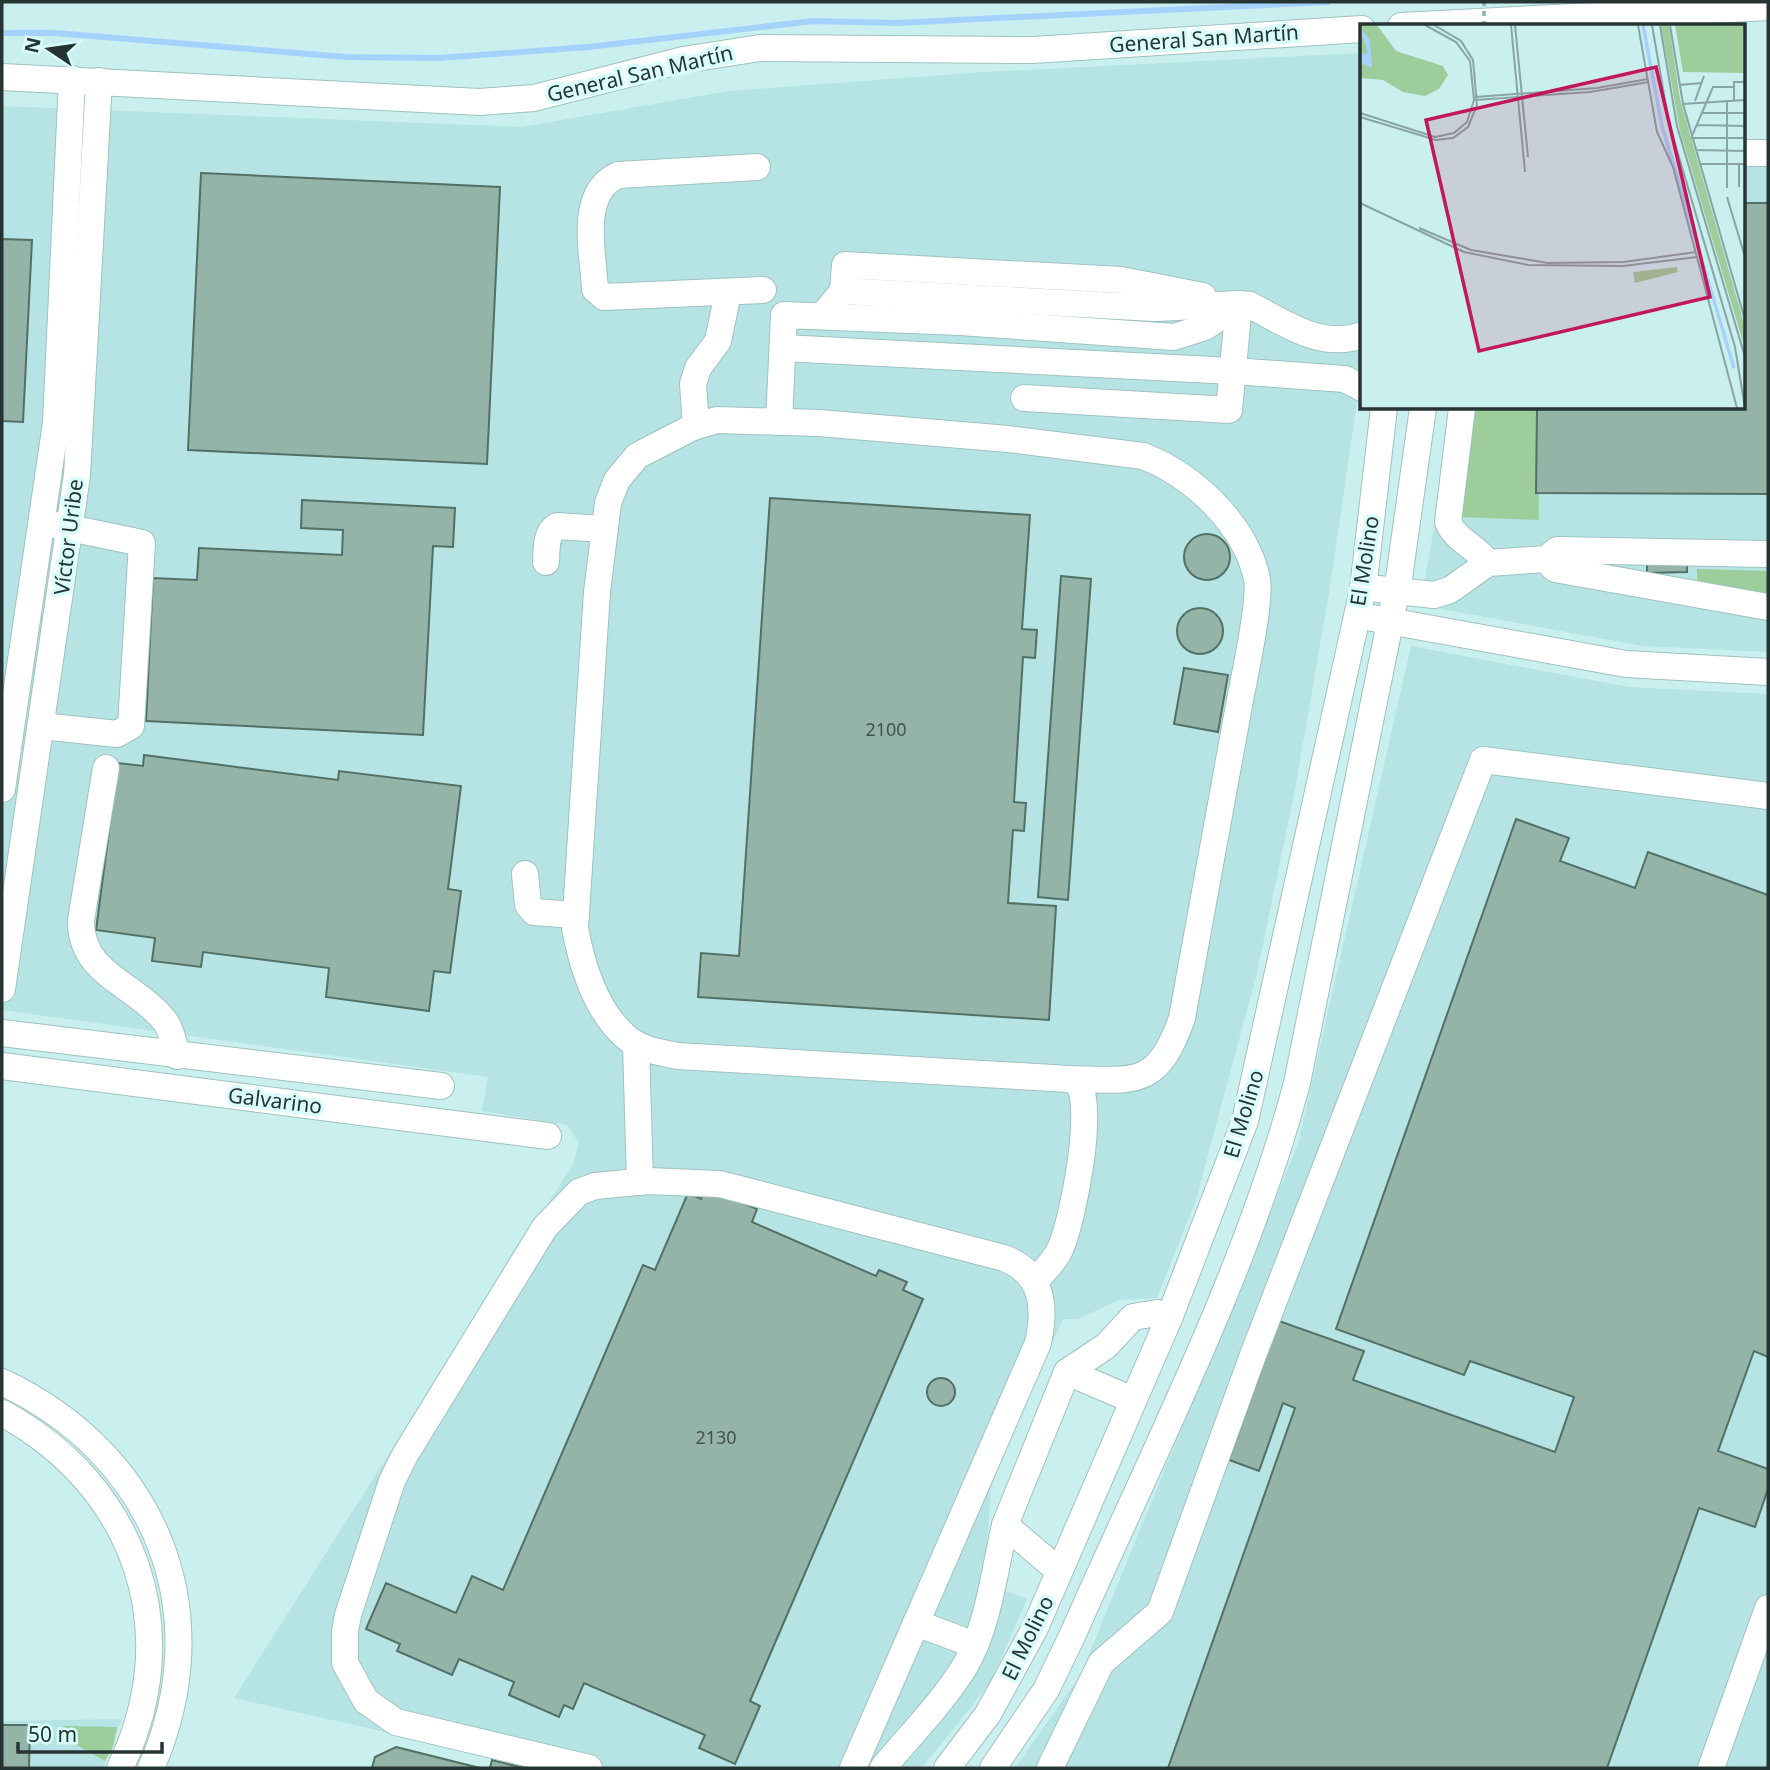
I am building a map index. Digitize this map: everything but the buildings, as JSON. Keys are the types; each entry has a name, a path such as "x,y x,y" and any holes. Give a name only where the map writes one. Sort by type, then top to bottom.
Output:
{"street":[{"path":"1473,24 1768,7"},
{"name":"General San Martín","path":"2,77 499,101 559,93 683,60 760,48 1033,50 1360,29"},
{"name":"Víctor Uribe","path":"2,789 43,523 55,423 72,79"},
{"name":"Víctor Uribe","path":"2,989 43,726 71,528 82,426 99,80"},
{"path":"1746,153 1768,153"},
{"path":"757,167 618,175 601,185 592,205 595,289 604,297 763,290"},
{"path":"822,317 843,291 1156,308 1239,304 1250,305 1310,336 1349,340 1360,336"},
{"path":"696,426 693,384 698,368 721,334 728,293"},
{"path":"779,422 784,315 960,322 1174,337 1205,327 1239,304"},
{"path":"1024,398 1229,411 1239,304"},
{"path":"783,348 1233,371 1345,379 1360,387"},
{"name":"El Molino","path":"947,1768 1006,1685 1059,1571 1170,1316 1243,1126 1363,589 1384,410"},
{"name":"El Molino","path":"993,1768 1046,1690 1228,1281 1279,1146 1297,1083 1397,590 1423,410"},
{"path":"1462,410 1448,522 1453,534 1480,551 1489,563"},
{"path":"717,420 779,422 1008,439 1143,456 1161,463 1226,513 1245,540 1258,582 1249,648 1182,1018 1172,1046 1151,1071 1134,1080 1069,1079 678,1056 648,1050 636,1044 626,1038 606,1013 581,962 576,915 597,592 608,503 618,480 637,456 696,426 717,420"},
{"path":"43,523 142,543 131,726 117,734 43,726"},
{"path":"546,562 548,537 551,530 557,526 605,528"},
{"path":"1363,589 1434,595 1450,590 1489,563 1546,559 1557,550 1768,554"},
{"path":"1546,559 1555,569 1768,607"},
{"path":"1357,615 1626,664 1768,672"},
{"path":"1050,1768 1101,1663 1160,1612 1253,1355 1483,760 1768,795"},
{"path":"106,768 81,920 81,939 88,956 166,1021 177,1056"},
{"path":"525,874 528,905 534,912 576,915"},
{"name":"Galvarino","path":"2,1033 441,1086"},
{"path":"636,1044 640,1182"},
{"name":"Galvarino","path":"2,1066 548,1136"},
{"path":"337,1109 341,1074"},
{"path":"1035,1281 1060,1250 1068,1228 1079,1178 1086,1100 1083,1089 1069,1079"},
{"path":"1243,1126 1250,1123 1263,1125 1273,1133 1279,1146"},
{"path":"589,1768 396,1722 366,1700 354,1684 345,1663 345,1631 371,1542 405,1455 545,1227 579,1192 596,1186 640,1182 720,1184 1004,1258 1017,1263 1035,1281 1043,1307 1038,1343 853,1768"},
{"path":"883,1768 965,1666 975,1644 1005,1525 1067,1372 1106,1346 1133,1317 1157,1312 1170,1316"},
{"path":"1067,1372 1133,1400"},
{"path":"2,1382 70,1422 108,1457 137,1496 163,1552 176,1601 179,1654 172,1705 150,1768"},
{"path":"2,1413 53,1446 83,1474 115,1519 139,1572 147,1608 148,1674 141,1716 120,1768"},
{"path":"1005,1525 1059,1571"},
{"path":"1072,1541 1088,1557 1107,1557"},
{"path":"1711,1768 1768,1608"},
{"path":"916,1623 975,1644"}],"path":[{"path":"1484,2 1484,24"}],"shaded area":[{"path":"1360,53 1360,381 1330,587 1295,790 1257,973 1196,1200 1157,1298 1119,1300 1078,1319 1063,1319 992,1476 984,1582 1027,1599 991,1682 922,1768 546,1768 234,1698 573,1164 579,1143 567,1125 482,1111 488,1077 2,1010 2,106 521,127 729,91 984,72"},
{"path":"1746,142 1768,142 1768,652 1642,646 1420,605 1446,463 1452,410 1746,410"},
{"path":"1411,646 1629,687 1768,694 1768,1768 1015,1768 1081,1674 1298,1144"},
{"path":"122,1719 103,1768 2,1768 2,1721"}],"green space":[{"path":"1471,410 1537,410 1539,520 1458,517"},
{"path":"1697,569 1768,571 1768,596 1697,584"},
{"path":"64,1726 117,1727 113,1747 105,1761 57,1734"}],"waterway":[{"path":"2,33 55,33 346,57 440,58 588,47 813,21 897,23 1328,2"}]}
